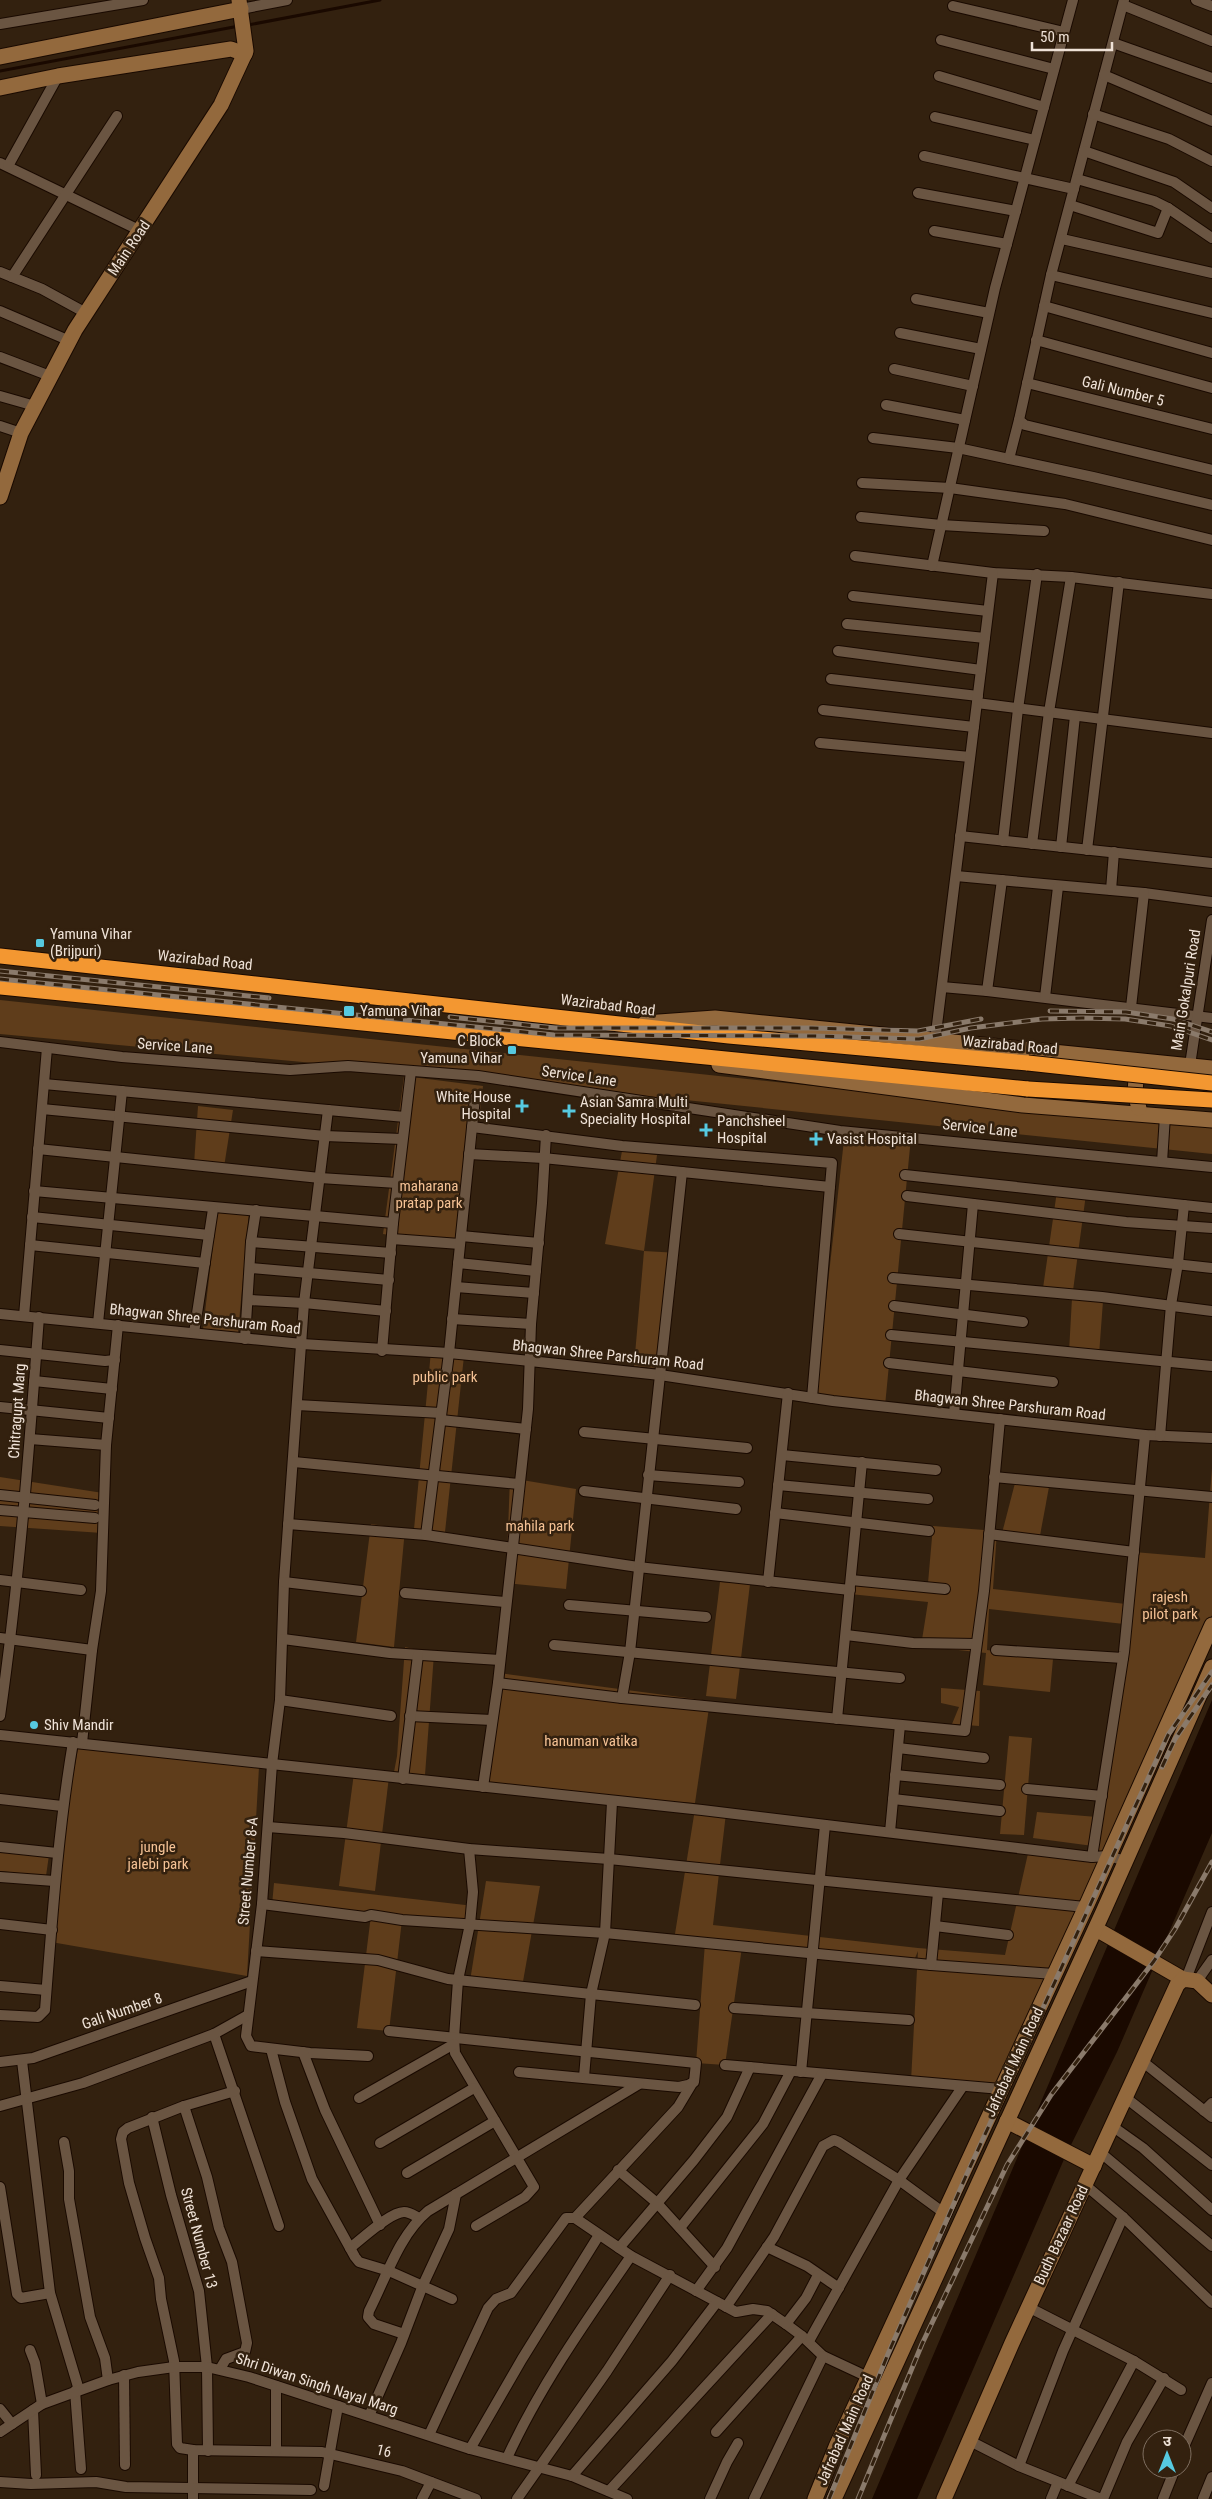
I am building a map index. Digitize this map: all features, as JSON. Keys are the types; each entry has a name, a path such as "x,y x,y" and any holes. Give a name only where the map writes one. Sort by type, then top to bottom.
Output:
{"highway":[{"name":"Wazirabad Road","path":"0,956 729,1036 1212,1083"},
{"path":"0,987 1028,1089 1212,1100"}],"main road":[{"path":"0,58 241,7 245,50 231,49 58,76 0,88"},
{"name":"Main Road","path":"0,496 4,473 21,432 50,376 86,313 217,112 245,50"},
{"path":"624,1024 715,1018 1212,1068"},
{"path":"627,1049 690,1061 1014,1104 1212,1120"},
{"path":"1141,1115 1135,1086 1139,1071 1149,1062"},
{"name":"Jafrabad Main Road","path":"815,2499 868,2377 1085,1907 1212,1625"},
{"name":"Jafrabad Main Road","path":"834,2499 1096,1928 1212,1667"},
{"path":"1096,1928 1212,1995"},
{"name":"Budh Bazaar Road","path":"944,2499 1028,2307 1177,1985 1189,1980"},
{"path":"1007,2121 1074,2155 1097,2159"}],"street":[{"path":"0,24 143,0"},
{"path":"241,7 287,0"},
{"path":"932,566 989,313 1072,0"},
{"path":"1196,0 1212,6"},
{"path":"1009,459 1051,275 1124,2 1212,41"},
{"path":"953,6 1064,32"},
{"path":"941,40 1054,68"},
{"path":"1113,43 1212,78"},
{"path":"1104,75 1212,121"},
{"path":"58,76 4,165 140,231"},
{"path":"939,76 1044,107"},
{"path":"1093,114 1169,139 1212,161"},
{"path":"12,277 117,116"},
{"path":"935,117 1035,140"},
{"path":"1084,151 1174,182 1212,208"},
{"path":"924,156 1025,177 1075,184 1154,201 1168,208 1212,238"},
{"path":"918,193 1016,211"},
{"path":"1070,205 1158,233 1168,208"},
{"path":"934,231 1007,244"},
{"path":"1062,239 1212,273"},
{"path":"0,272 49,292 86,313"},
{"path":"1051,275 1212,313"},
{"path":"916,299 989,313"},
{"path":"1044,306 1212,353"},
{"path":"0,311 70,340"},
{"path":"900,333 981,349"},
{"path":"1036,340 1212,388"},
{"path":"0,357 50,376"},
{"path":"894,369 973,386"},
{"name":"Gali Number 5","path":"1027,383 1212,429"},
{"path":"0,396 34,406"},
{"path":"886,405 965,420"},
{"path":"1019,420 1025,425 1212,470"},
{"path":"0,426 21,432"},
{"path":"873,438 959,448 1212,505"},
{"path":"862,483 950,488 1065,504 1212,540"},
{"path":"861,517 941,525 1044,531"},
{"path":"855,556 993,573 1071,577 1212,594"},
{"path":"935,1041 993,573"},
{"path":"1003,840 1018,708 1037,574"},
{"path":"1032,844 1048,712 1071,577"},
{"path":"1087,850 1119,582"},
{"path":"853,596 988,611"},
{"path":"847,624 985,638"},
{"path":"838,651 981,670"},
{"path":"831,678 978,700 1018,708 1212,732"},
{"path":"823,710 974,727"},
{"path":"1061,847 1075,716"},
{"path":"820,743 970,757"},
{"path":"960,836 1212,863"},
{"path":"1111,890 1114,852"},
{"path":"956,876 1058,887 1144,893 1212,902"},
{"path":"987,990 1002,880"},
{"path":"1045,997 1058,887"},
{"path":"1131,1007 1144,893"},
{"name":"Main Gokalpuri Road","path":"1190,1065 1196,1014 1212,920"},
{"path":"942,987 987,990 1196,1014 1212,1018"},
{"name":"Service Lane","path":"0,1042 122,1057 290,1070 348,1066 478,1076 840,1131 1212,1167"},
{"path":"24,1316 47,1048"},
{"path":"382,1351 397,1183 411,1071"},
{"path":"44,1084 404,1117"},
{"path":"98,1323 122,1091"},
{"path":"426,1535 449,1353 475,1098"},
{"path":"42,1109 325,1136 402,1140"},
{"name":"Street Number 8-A","path":"271,2049 251,2046 247,2042 248,2015 262,1904 272,1764 280,1700 284,1582 304,1303 328,1110"},
{"path":"1162,1162 1165,1116"},
{"path":"472,1127 622,1146 832,1163 821,1320 812,1398"},
{"path":"482,1787 498,1683 505,1602 526,1429 531,1324 546,1135"},
{"path":"38,1149 320,1178 397,1183"},
{"path":"469,1154 543,1158 830,1186"},
{"path":"622,1698 630,1652 645,1497 682,1172"},
{"path":"905,1174 1212,1208"},
{"path":"34,1192 111,1197 213,1209 256,1210 393,1223"},
{"path":"907,1196 1126,1222 1212,1228"},
{"path":"954,1414 973,1204"},
{"path":"1160,1436 1171,1305 1178,1263 1184,1205"},
{"path":"194,1333 213,1209"},
{"path":"245,1339 256,1210"},
{"path":"32,1217 108,1224 148,1231 209,1235"},
{"path":"899,1234 1212,1268"},
{"path":"392,1239 539,1242"},
{"path":"252,1242 391,1253"},
{"path":"30,1245 205,1263"},
{"path":"458,1263 536,1271"},
{"path":"251,1268 389,1280"},
{"path":"893,1278 1171,1305 1212,1311"},
{"path":"456,1287 534,1293"},
{"path":"249,1300 386,1311"},
{"path":"894,1306 1024,1322"},
{"name":"Bhagwan Shree Parshuram Road","path":"0,1314 245,1339 382,1351 449,1353 530,1361 660,1375 812,1398 1145,1435 1212,1438"},
{"name":"Chitragupt Marg","path":"0,1716 11,1639 25,1513 34,1410 34,1382 39,1317"},
{"path":"452,1319 531,1324"},
{"path":"0,2015 31,2017 43,2015 62,1806 77,1743 101,1591 106,1444 118,1325"},
{"path":"891,1335 1212,1366"},
{"path":"0,1350 105,1361 115,1360"},
{"path":"889,1364 1054,1382"},
{"path":"34,1382 112,1389"},
{"path":"768,1582 788,1393"},
{"path":"297,1405 441,1417 526,1429"},
{"path":"0,1407 109,1418"},
{"path":"498,1683 622,1698 965,1732 1000,1419"},
{"path":"584,1432 747,1448"},
{"path":"1092,1857 1123,1658 1145,1435"},
{"path":"30,1439 106,1444"},
{"path":"782,1455 936,1470"},
{"path":"294,1462 519,1484"},
{"path":"838,1719 862,1462"},
{"path":"648,1475 739,1482"},
{"path":"994,1478 1212,1497"},
{"path":"778,1485 928,1499"},
{"path":"584,1491 736,1508"},
{"path":"0,1495 95,1505"},
{"path":"0,1510 94,1518"},
{"path":"775,1513 930,1531"},
{"path":"288,1524 426,1535 638,1567 768,1582 945,1589"},
{"path":"988,1534 1134,1552"},
{"path":"0,1580 81,1590"},
{"path":"284,1582 361,1591"},
{"path":"405,1593 505,1602"},
{"path":"569,1606 706,1617"},
{"path":"846,1635 913,1643 976,1644"},
{"path":"0,1638 92,1650"},
{"path":"283,1639 418,1655 500,1660"},
{"path":"554,1645 900,1678"},
{"path":"996,1650 1123,1658"},
{"path":"402,1778 418,1655"},
{"path":"280,1700 391,1716"},
{"path":"410,1716 492,1720"},
{"path":"890,1832 900,1725"},
{"path":"0,1735 890,1832 1092,1857 1108,1856 1126,1861"},
{"path":"898,1748 984,1758"},
{"path":"895,1775 1000,1785"},
{"path":"1027,1789 1102,1796"},
{"path":"0,1799 62,1806"},
{"path":"893,1799 1000,1812"},
{"path":"584,2078 591,1994 605,1934 612,1802"},
{"path":"680,2228 763,2124 796,2072 808,2012 825,1825"},
{"path":"268,1827 344,1833 469,1849 609,1858 820,1882 1085,1907"},
{"path":"0,1847 57,1853"},
{"path":"469,1849 473,1892 470,1924 458,1980 454,2041 457,2060 496,2121 534,2187 532,2192 476,2226"},
{"path":"0,1877 54,1882"},
{"path":"931,1965 938,1893"},
{"path":"262,1904 365,1917 371,1915 605,1934 931,1965 1054,1974"},
{"path":"1189,1980 1212,1912"},
{"path":"0,1924 52,1930"},
{"path":"935,1926 1008,1934"},
{"path":"256,1951 378,1960 458,1980 695,2005"},
{"path":"1189,1980 1212,1960"},
{"name":"Gali Number 8","path":"0,2062 22,2061 252,1980"},
{"path":"0,1986 46,1990"},
{"path":"734,2008 909,2020"},
{"path":"0,2106 83,2084 214,2034 248,2015"},
{"path":"389,2031 454,2041 587,2051 696,2063 694,2082 678,2107 575,2218"},
{"path":"214,2034 235,2091 278,2226"},
{"path":"358,2098 454,2041"},
{"path":"368,2056 271,2049 285,2102 309,2171 358,2262 389,2271 452,2299"},
{"path":"303,2052 332,2126 380,2226"},
{"path":"22,2061 50,2293 77,2390 80,2468"},
{"path":"1142,2061 1208,2114 1212,2102"},
{"path":"725,2065 1001,2089"},
{"path":"619,2248 727,2118 750,2067"},
{"path":"519,2072 679,2087 694,2082"},
{"path":"696,2290 715,2267 822,2074"},
{"path":"404,2334 374,2324 368,2317 369,2311 408,2233 420,2218 456,2194 639,2084"},
{"path":"716,2432 805,2339 839,2288 900,2180 963,2086"},
{"path":"380,2143 474,2088"},
{"path":"193,2499 193,2450 180,2448 177,2444 174,2367 161,2299 159,2278 144,2238 129,2183 121,2139 123,2132 128,2128 152,2117 235,2091"},
{"path":"1126,2098 1212,2165"},
{"path":"184,2106 207,2177 219,2228 232,2262 247,2343 245,2352 226,2359 220,2369"},
{"name":"Street Number 13","path":"152,2117 171,2195 185,2237 199,2291 208,2367 208,2451"},
{"path":"407,2173 496,2121"},
{"path":"1112,2126 1142,2148 1212,2210"},
{"path":"64,2142 69,2171 69,2199 90,2317 105,2358 108,2380"},
{"path":"572,2476 721,2304 767,2247 812,2164 823,2146 828,2142 839,2142 900,2180 944,2213"},
{"path":"1097,2159 1212,2246"},
{"path":"618,2170 657,2204 715,2267"},
{"path":"1084,2184 1123,2217 1212,2303"},
{"path":"0,2186 17,2294 20,2298 26,2298 50,2293"},
{"path":"369,2416 423,2285 449,2229 456,2194"},
{"path":"350,2248 401,2213 406,2212 420,2218"},
{"path":"429,2435 488,2308 496,2299 511,2293 562,2221 570,2216 631,2256 670,2275 736,2312 761,2310 772,2314 824,2356 868,2377"},
{"path":"1019,2466 1093,2280 1123,2217"},
{"path":"470,2449 522,2359 599,2235"},
{"path":"767,2247 788,2256 839,2288"},
{"path":"507,2458 525,2420 573,2340 631,2256"},
{"path":"517,2499 607,2370 670,2275"},
{"path":"786,2324 806,2298 818,2275"},
{"path":"1028,2307 1134,2361 1181,2390"},
{"path":"609,2492 772,2314"},
{"path":"30,2350 35,2364 37,2407 36,2475"},
{"path":"754,2499 824,2356"},
{"path":"1068,2486 1134,2361"},
{"name":"Shri Diwan Singh Nayal Marg","path":"0,2432 37,2407 77,2390 108,2380 174,2367 208,2367 276,2386 470,2449 572,2476 627,2499"},
{"path":"124,2376 124,2465"},
{"path":"970,2440 1019,2466 1102,2499 1128,2442 1164,2378"},
{"path":"1192,2429 1212,2383"},
{"path":"276,2386 276,2451"},
{"path":"324,2486 338,2406"},
{"path":"0,2410 12,2424"},
{"path":"710,2499 726,2462 738,2443"},
{"name":"16","path":"193,2450 330,2453 402,2471 476,2499"},
{"path":"1203,2499 1212,2477"},
{"path":"1163,2499 1171,2479"},
{"path":"0,2482 31,2484 96,2482 126,2486 260,2487 311,2490"},
{"path":"422,2499 431,2482"},
{"path":"1051,2499 1058,2482"}],"green space":[{"path":"0,1000 1212,1128 1212,1154 421,1073 0,1034"},
{"name":"maharana pratap park","path":"404,1076 483,1086 464,1247 383,1234"},
{"path":"198,1106 233,1110 224,1167 194,1164"},
{"path":"845,1131 911,1137 885,1406 815,1399"},
{"path":"622,1151 657,1155 644,1251 605,1244"},
{"path":"1057,1191 1086,1194 1072,1298 1042,1295"},
{"path":"217,1211 249,1212 238,1333 203,1329"},
{"path":"644,1251 679,1253 666,1369 634,1366"},
{"path":"1072,1298 1103,1301 1099,1355 1069,1352"},
{"name":"public park","path":"431,1351 464,1356 445,1532 414,1529"},
{"name":"rajesh pilot park","path":"1212,1468 1212,1615 1108,1856 1100,1857 1001,2089 911,2081 918,1951 913,1963 742,1947 725,2065 696,2063 705,1943 674,1940 695,1809 726,1813 713,1925 918,1948 1005,1955 1029,1849 1092,1855 1093,1846 1033,1838 1037,1812 1097,1817 1124,1624 989,1609 987,1650 1053,1659 1050,1692 983,1685 986,1653 921,1646 928,1602 850,1594 855,1578 928,1583 933,1526 997,1531 993,1589 1126,1604 1134,1552 1205,1558"},
{"path":"0,1477 103,1493 102,1533 0,1526"},
{"name":"mahila park","path":"510,1478 576,1489 566,1589 506,1583"},
{"path":"1015,1483 1049,1487 1039,1541 1001,1537"},
{"path":"371,1524 405,1529 394,1647 356,1642"},
{"path":"720,1582 750,1584 736,1699 706,1696"},
{"path":"405,1647 434,1654 425,1775 394,1772 397,1756"},
{"name":"hanuman vatika","path":"499,1673 710,1701 695,1803 592,1797 488,1783"},
{"path":"941,1688 980,1691 979,1726 952,1724 959,1707 941,1703"},
{"path":"1009,1736 1032,1738 1024,1835 1000,1834"},
{"name":"jungle jalebi park","path":"78,1748 259,1767 247,1976 51,1942 57,1931 58,1864"},
{"path":"354,1773 389,1777 375,1891 339,1886"},
{"path":"0,1849 49,1855 46,1876 0,1871"},
{"path":"486,1881 540,1886 522,1987 470,1981"},
{"path":"274,1883 474,1906 470,1924 402,1920 389,2031 357,2028 371,1915 272,1905"}],"shaded area":[{"path":"1212,1700 1212,1833 1117,2052 1065,2157 917,2499 872,2499"}],"waterway":[{"path":"248,25 380,0"},
{"path":"0,71 239,26"}],"railway":[{"path":"0,971 269,998"},
{"path":"0,979 554,1035 812,1036 919,1039 971,1028 1042,1019 1082,1018 1125,1019 1171,1026 1212,1040"},
{"path":"1050,1011 1126,1012 1173,1019 1212,1032"},
{"path":"450,1017 555,1028 812,1028 918,1031 981,1019"},
{"path":"829,2499 888,2354 966,2176 1168,1735 1212,1672"},
{"path":"1162,1767 1175,1739 1212,1685"},
{"path":"858,2499 922,2344 1007,2165 1051,2095 1154,1961 1175,1929 1212,1862"}],"place":[{"name":"Yamuna Vihar (Brijpuri)","path":"40,943"},
{"name":"Yamuna Vihar","path":"349,1011"},
{"name":"C Block Yamuna Vihar","path":"512,1050"},
{"name":"White House Hospital","path":"522,1106"},
{"name":"Asian Samra Multi Speciality Hospital","path":"569,1111"},
{"name":"Panchsheel Hospital","path":"706,1130"},
{"name":"Vasist Hospital","path":"816,1139"},
{"name":"Shiv Mandir","path":"34,1725"}]}
